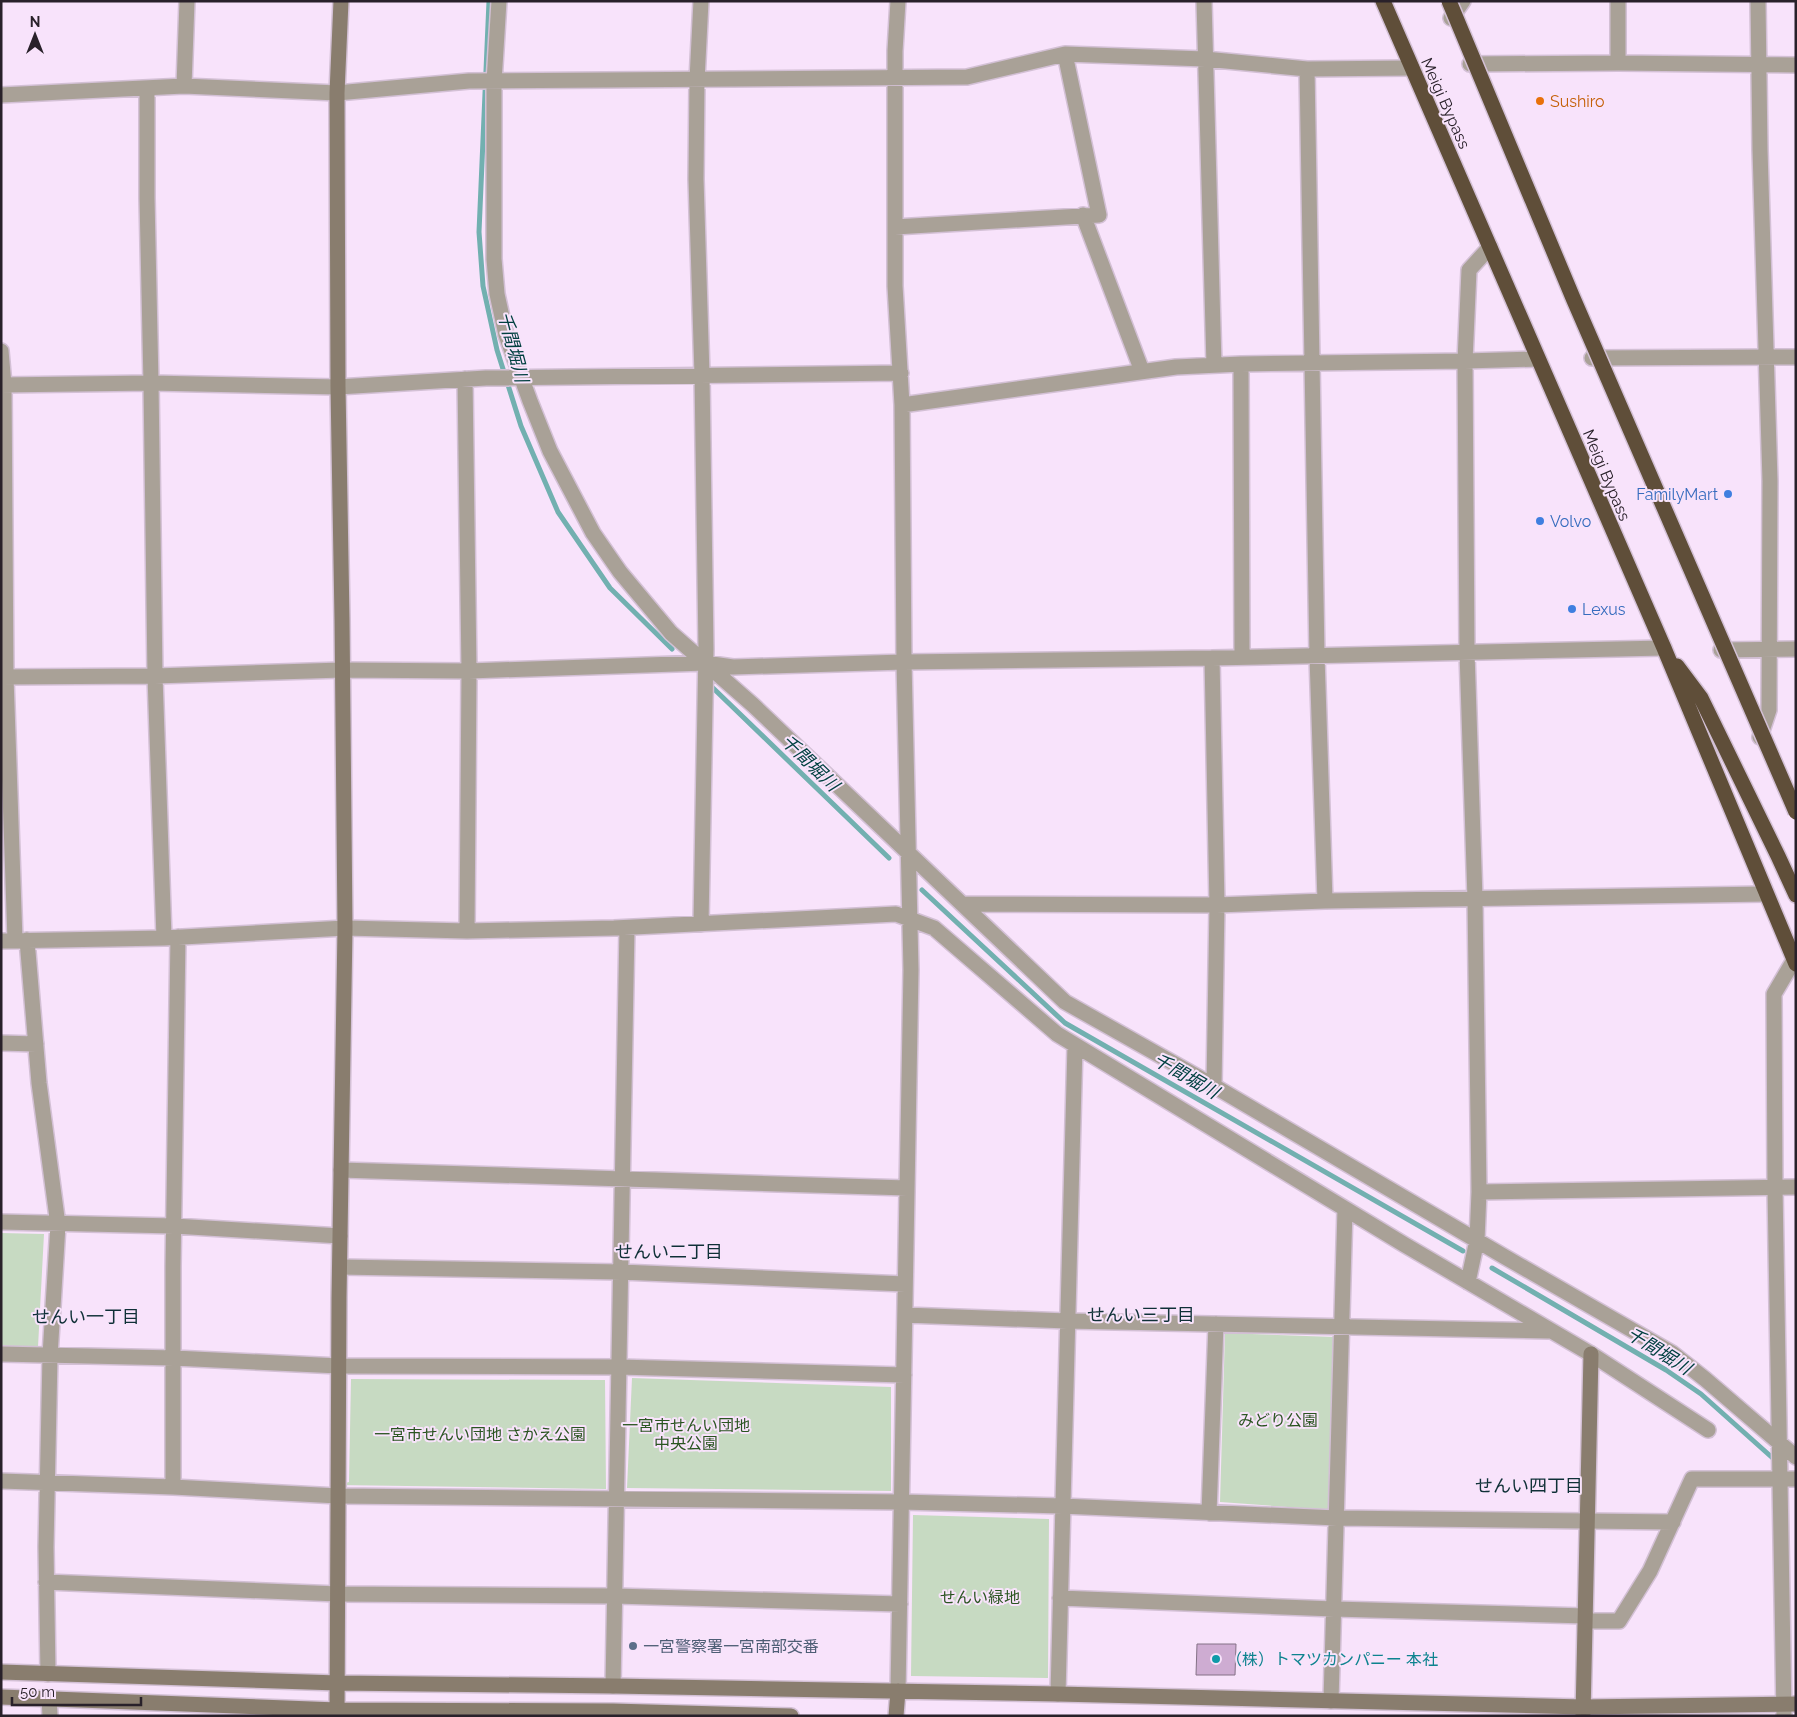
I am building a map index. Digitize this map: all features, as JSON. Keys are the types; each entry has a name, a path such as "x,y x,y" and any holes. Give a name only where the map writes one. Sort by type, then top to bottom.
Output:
{"highway":[{"name":"Meigi Bypass","path":"1383,1 1664,648 1795,962"},
{"name":"Meigi Bypass","path":"1443,1 1592,358 1796,822"},
{"path":"1448,1 1572,298 1796,812"},
{"path":"1664,648 1701,698 1796,895"}],"street":[{"path":"184,86 187,1"},
{"path":"337,1713 340,1236 345,928 338,387 337,92 341,1"},
{"path":"499,1 492,82 494,249 497,294 506,335 518,378 550,451 593,532 620,572 671,633 754,705 1065,1002 1214,1086 1672,1353 1779,1447 1796,1457"},
{"path":"701,1 697,80 696,179 702,376 705,663 701,924"},
{"path":"896,1716 900,1604 912,970 907,852 902,405 895,286 895,79 898,1"},
{"path":"1204,1 1214,365"},
{"path":"1451,18 1463,1"},
{"path":"1618,1 1618,63"},
{"path":"1758,1 1760,150 1770,481 1768,650 1770,710 1760,737"},
{"path":"895,227 1099,215 1065,54"},
{"path":"1,95 184,86 337,92 470,82 967,77 1065,54 1205,59 1307,70 1412,68"},
{"path":"1470,64 1796,65"},
{"path":"1307,70 1318,656 1325,901"},
{"path":"147,89 155,676 171,937 174,1226 173,1486"},
{"path":"1083,216 1142,371"},
{"path":"1468,1282 1477,1240 1479,1192 1475,899 1467,652 1465,361 1469,270 1490,246"},
{"path":"1,351 3,677 14,940 36,1044 40,1092 58,1225 50,1356 47,1483 46,1582 48,1674"},
{"path":"1592,358 1796,357"},
{"path":"902,405 1062,384 1142,371 1214,365 1538,359"},
{"path":"1241,364 1242,658"},
{"path":"2,385 151,382 338,387 486,378 901,373"},
{"path":"465,379 469,671 467,931"},
{"path":"3,677 155,676 342,670 469,671 705,663 733,667 904,662 1242,658 1664,648"},
{"path":"1721,650 1796,649"},
{"path":"1212,658 1217,905 1214,1086"},
{"path":"962,904 1217,905 1325,901 1766,894"},
{"path":"14,940 171,937 345,928 467,931 627,928 896,914 934,928 1057,1034 1345,1209 1591,1354 1708,1430"},
{"path":"614,1686 627,928"},
{"path":"1,1672 338,1683 1058,1694 1331,1701 1583,1711 1788,1708 1785,1478 1779,1447 1774,994 1795,962"},
{"path":"1,1043 36,1044"},
{"path":"1058,1694 1075,1045"},
{"path":"341,1170 907,1188"},
{"path":"1479,1192 1796,1187"},
{"path":"1331,1701 1345,1209"},
{"path":"1,1222 58,1225 174,1226 340,1236"},
{"path":"340,1267 621,1272 905,1284"},
{"path":"905,1315 1067,1321 1551,1331"},
{"path":"1209,1513 1216,1324"},
{"path":"1,1354 174,1358 339,1366 619,1367 904,1375"},
{"path":"1583,1711 1591,1354"},
{"path":"1060,1598 1334,1610 1586,1618 1619,1621 1650,1570 1692,1479 1785,1478"},
{"path":"1,1481 173,1486 338,1496 901,1502 1062,1506 1337,1518 1673,1522"},
{"path":"46,1582 338,1594 615,1596 900,1604"},
{"path":"1,1697 337,1713 613,1713 791,1716"},
{"path":"50,1698 50,1716"}],"green space":[{"path":"1,1233 44,1234 38,1347 1,1346"},
{"name":"みどり公園","path":"1225,1333 1335,1337 1330,1510 1220,1502"},
{"name":"一宮市せんい団地 中央公園","path":"632,1378 891,1387 891,1491 627,1488"},
{"name":"一宮市せんい団地 さかえ公園","path":"351,1379 605,1380 606,1489 338,1485 349,1482"},
{"name":"せんい緑地","path":"913,1515 1049,1519 1048,1678 911,1676"}],"building":[{"name":"（株）トマツカンパニー 本社","path":"1197,1644 1236,1644 1235,1675 1196,1675"}],"waterway":[{"name":"千間堀川","path":"489,1 479,232 483,286 497,350 521,426 558,512 610,588 672,649"},
{"name":"千間堀川","path":"713,688 889,858"},
{"name":"千間堀川","path":"922,890 1065,1023 1463,1251"},
{"name":"千間堀川","path":"1492,1268 1666,1370 1701,1394 1776,1461"}],"place":[{"name":"Sushiro","path":"1540,101"},
{"name":"FamilyMart","path":"1728,494"},
{"name":"Volvo","path":"1540,521"},
{"name":"Lexus","path":"1572,609"},
{"name":"一宮警察署一宮南部交番","path":"633,1646"},
{"name":"（株）トマツカンパニー 本社","path":"1216,1659"}],"district":[{"name":"せんい二丁目","path":"669,1252"},
{"name":"せんい三丁目","path":"1141,1315"},
{"name":"せんい一丁目","path":"86,1317"},
{"name":"せんい四丁目","path":"1529,1486"}]}
